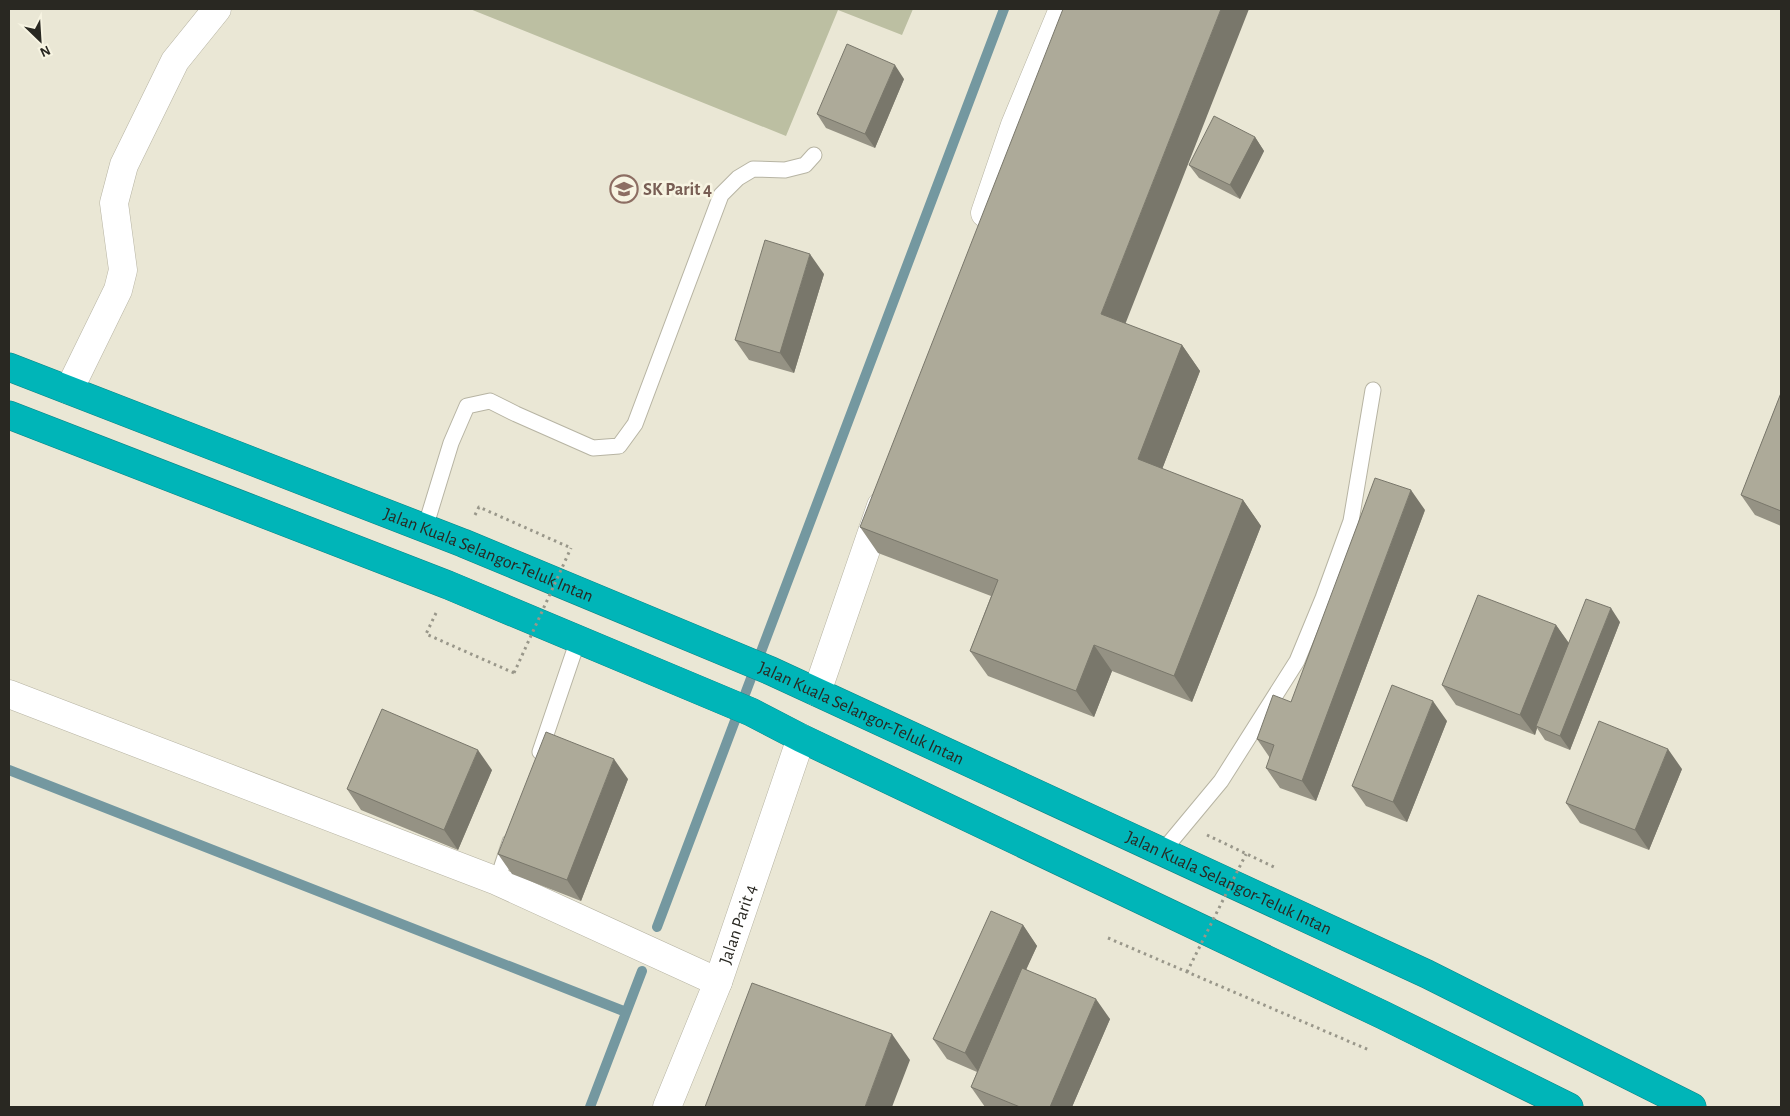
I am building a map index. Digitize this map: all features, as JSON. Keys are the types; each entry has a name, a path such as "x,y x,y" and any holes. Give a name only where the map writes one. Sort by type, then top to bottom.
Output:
{"highway":[{"name":"Jalan Kuala Selangor-Teluk Intan","path":"9,367 425,528 771,671 1427,974 1692,1107"},
{"path":"9,415 439,582 751,712 801,738 1392,1019 1569,1107"}],"street":[{"path":"69,390 118,290 123,270 114,203 124,165 175,61 217,9"},
{"path":"976,237 1015,125 1063,9"},
{"path":"817,692 890,480"},
{"path":"9,694 497,881 718,982"},
{"name":"Jalan Parit 4","path":"668,1107 718,982 801,738"}],"lane":[{"path":"425,528 451,443 467,406 490,401 594,448 619,446 635,424 721,195 738,178 753,168 785,170 805,165 814,154"},
{"path":"1162,852 1221,781 1297,661 1323,598 1351,521 1373,390"},
{"path":"534,770 578,640"},
{"path":"497,881 515,825"}],"path":[{"path":"426,634 514,673 571,548 479,507"},
{"path":"1187,972 1246,854"},
{"path":"1108,938 1369,1050"}],"green space":[{"path":"470,9 913,9 902,35 838,10 786,136"}],"building":[{"path":"1063,9 1221,9 1101,314 1182,345 1138,459 1243,500 1174,676 1094,645 1076,691 970,651 998,580 860,527"},
{"path":"847,44 895,65 865,134 817,114"},
{"path":"1214,116 1255,137 1230,185 1189,165"},
{"path":"765,240 810,254 780,353 735,340"},
{"path":"1781,393 1781,511 1741,495"},
{"path":"1375,478 1411,490 1302,781 1266,768 1274,745 1257,739 1273,695 1291,702"},
{"path":"1478,595 1556,625 1520,715 1442,685"},
{"path":"1586,599 1611,608 1560,736 1536,726"},
{"path":"1392,685 1433,701 1393,802 1352,786"},
{"path":"382,709 478,750 444,830 347,789"},
{"path":"1599,721 1668,749 1635,830 1566,803"},
{"path":"546,732 614,759 567,880 498,854"},
{"path":"991,911 1023,925 965,1053 933,1039"},
{"path":"1022,968 1096,999 1050,1107 1020,1107 971,1087"},
{"path":"752,983 892,1034 865,1107 705,1107"}],"waterway":[{"path":"657,927 1004,9"},
{"path":"9,770 626,1012"},
{"path":"590,1107 642,971"}],"place":[{"name":"SK Parit 4","path":"624,189"}]}
